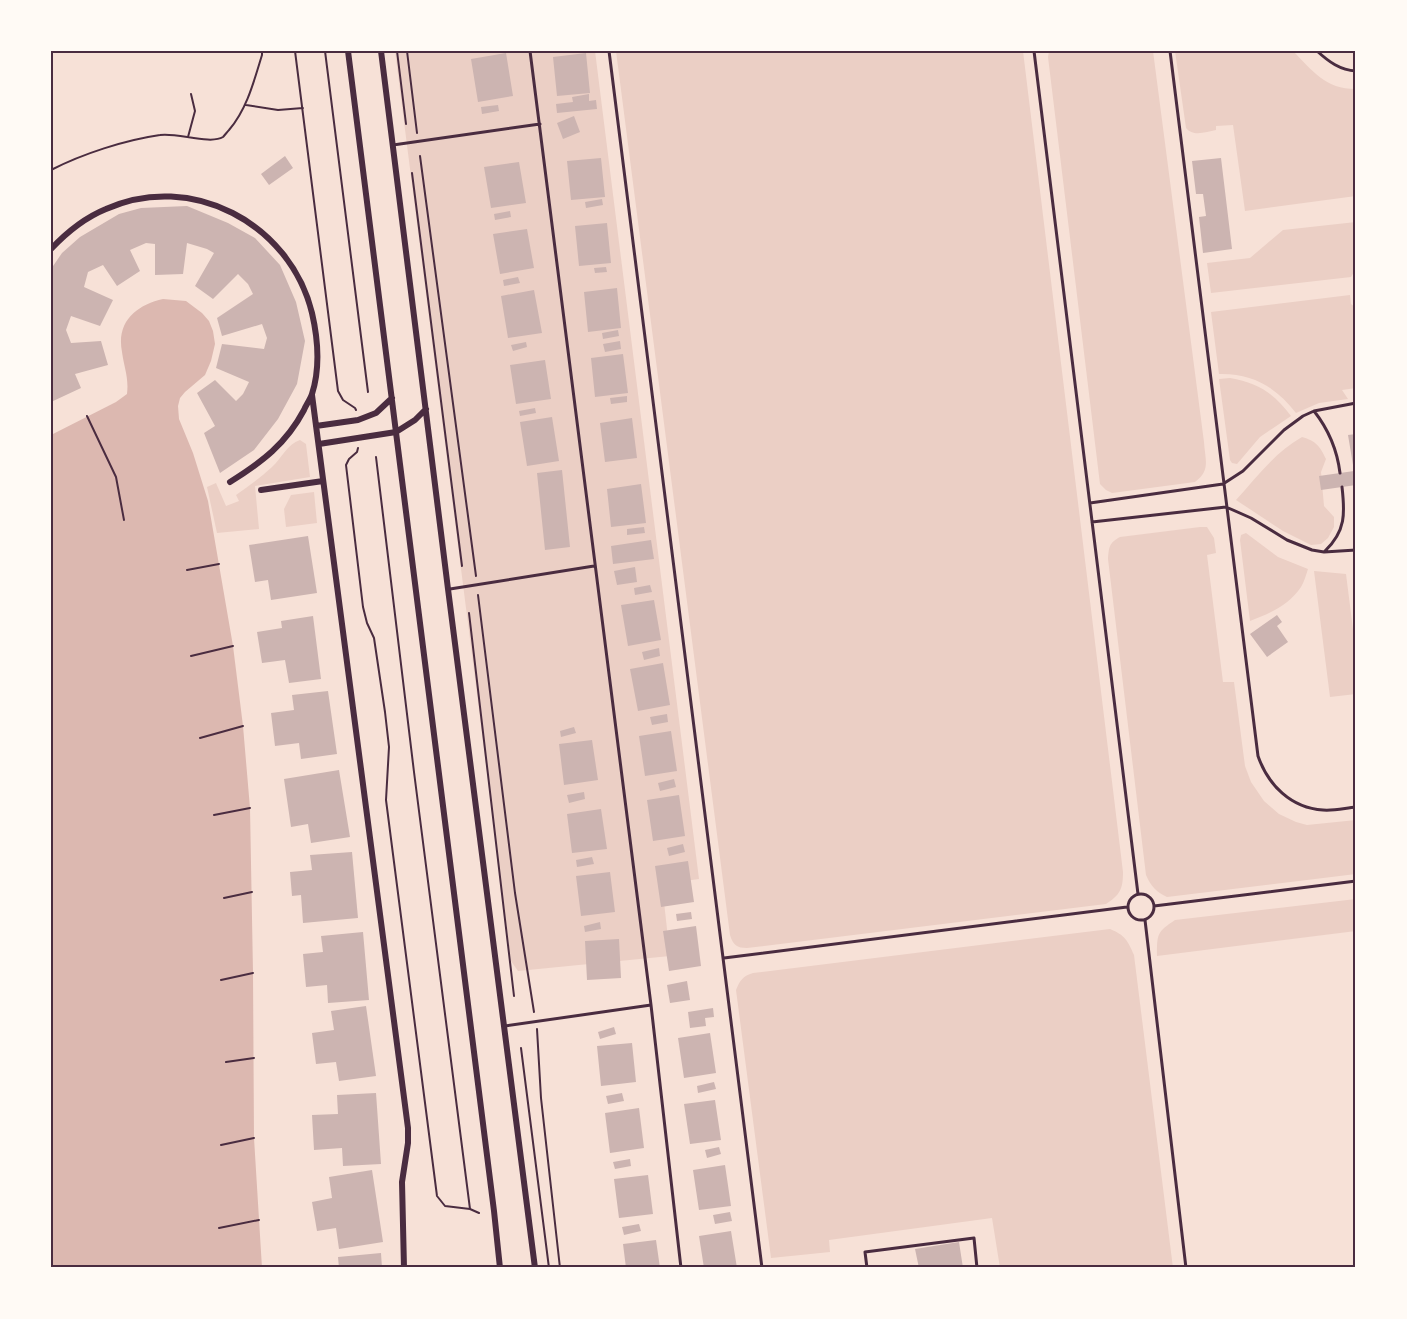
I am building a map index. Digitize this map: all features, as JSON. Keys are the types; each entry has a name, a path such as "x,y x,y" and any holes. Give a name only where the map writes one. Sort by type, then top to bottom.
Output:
{"street":[{"path":"348,51 500,1268"},
{"path":"381,51 535,1268"},
{"path":"51,249 66,233 85,219 106,208 152,197 198,200 221,207 261,231 291,265 306,295 315,328 317,350 312,395 408,1128 402,1182 404,1268"},
{"path":"230,482 256,466 279,446 297,422 312,395"},
{"path":"316,426 358,420 376,413 392,398"},
{"path":"319,444 396,432 415,420 426,409"},
{"path":"261,490 323,481"}],"lane":[{"path":"530,51 651,1005 681,1268"},
{"path":"609,51 762,1268"},
{"path":"1034,51 1138,894"},
{"path":"1170,51 1258,756 1269,780 1277,789 1298,804 1323,810 1356,807"},
{"path":"1317,51 1338,67 1356,71"},
{"path":"393,145 540,124"},
{"path":"1090,503 1223,484 1243,471 1289,426 1304,416 1314,411 1356,404"},
{"path":"1314,411 1332,438 1340,473"},
{"path":"1324,552 1337,538 1341,529 1345,509 1342,487"},
{"path":"1092,522 1226,507 1251,518 1287,540 1312,550 1324,552 1356,550"},
{"path":"448,590 595,566"},
{"path":"1154,906 1356,880"},
{"path":"1138,894 1150,897 1154,906 1152,914 1145,920 1135,919 1128,912 1127,907 1130,899 1138,894"},
{"path":"724,958 1127,907"},
{"path":"1145,920 1186,1268"},
{"path":"505,1026 651,1005"},
{"path":"867,1268 865,1252 974,1238 977,1268"}],"path":[{"path":"51,170 128,141 163,134 215,139 224,137 246,105 262,51"},
{"path":"296,51 338,391 343,400 355,408 358,420"},
{"path":"325,51 368,392"},
{"path":"397,51 406,124"},
{"path":"407,51 418,136"},
{"path":"188,137 195,111 191,94"},
{"path":"246,105 278,110 303,108"},
{"path":"420,156 477,579"},
{"path":"412,173 462,566"},
{"path":"87,416 116,477 124,520"},
{"path":"360,438 357,452 346,465 363,607 367,624 374,638 385,712 388,747 386,800 437,1196 445,1206 470,1209 479,1213"},
{"path":"376,457 470,1209"},
{"path":"187,570 219,564"},
{"path":"478,595 515,893 534,1012"},
{"path":"469,613 514,996"},
{"path":"191,656 233,646"},
{"path":"200,738 243,726"},
{"path":"214,815 250,808"},
{"path":"224,897 252,892"},
{"path":"221,980 253,973"},
{"path":"537,1029 541,1098 560,1268"},
{"path":"521,1048 549,1268"},
{"path":"226,1062 254,1058"},
{"path":"221,1145 255,1138"},
{"path":"219,1228 259,1220"}],"shaded area":[{"path":"395,51 595,51 699,879 662,884 670,956 518,971 511,961"},
{"path":"616,51 1023,51 1123,872 1120,891 1106,904 747,948 738,947 733,941 730,935"},
{"path":"1049,51 1153,51 1206,459 1205,469 1195,482 1112,493 1100,484"},
{"path":"1175,51 1293,51 1320,78 1336,86 1356,89 1356,196 1245,211 1233,125 1216,126 1216,130 1200,133 1189,131 1186,128"},
{"path":"1356,222 1356,269 1351,277 1211,293 1207,263 1250,258 1283,230"},
{"path":"1350,295 1351,304 1356,308 1356,388 1342,390 1348,399 1319,403 1296,413 1280,396 1262,383 1242,376 1219,374 1211,312"},
{"path":"163,299 186,301 202,313 209,321 215,344 205,375 185,392 178,406 179,419 193,453 208,501 233,646 243,726 250,808 254,1138 262,1268 51,1268 51,435 116,402 127,394 121,341 125,323 137,310"},
{"path":"1230,378 1265,390 1291,416 1260,437 1237,464 1230,460 1219,379"},
{"path":"1302,437 1317,445 1326,459 1321,472 1324,506 1334,517 1334,527 1328,538 1321,544 1311,545 1283,531 1236,500 1275,458"},
{"path":"300,440 306,444 310,477 255,486 259,529 217,533 207,487 216,483 226,506 239,501 236,495 268,471 288,448"},
{"path":"314,492 317,523 286,527 284,509 291,495"},
{"path":"1207,527 1214,538 1216,553 1207,555 1223,682 1234,682 1245,766 1251,782 1264,801 1279,814 1296,822 1307,825 1356,820 1356,874 1167,897 1154,888 1146,875 1108,559 1109,551 1112,543 1120,537"},
{"path":"1246,533 1278,557 1308,569 1301,587 1291,599 1271,612 1250,621 1240,540 1241,535"},
{"path":"1314,571 1346,574 1356,653 1356,694 1330,697"},
{"path":"1356,899 1356,931 1157,956 1159,934 1175,920"},
{"path":"1110,929 1125,939 1134,955 1173,1268 1000,1268 992,1218 829,1240 830,1252 771,1258 736,990 742,979 753,973"}],"building":[{"path":"506,53 513,96 478,102 471,59"},
{"path":"586,53 590,93 557,96 553,57"},
{"path":"589,94 589,101 596,100 597,109 557,113 556,104 573,102 572,97"},
{"path":"498,105 499,111 482,114 481,107"},
{"path":"574,116 580,132 563,139 557,123"},
{"path":"285,156 293,168 269,185 261,174"},
{"path":"601,158 605,197 571,200 567,161"},
{"path":"1221,158 1232,249 1203,253 1199,217 1206,216 1203,194 1196,194 1192,161"},
{"path":"519,162 526,203 491,208 484,167"},
{"path":"602,199 603,205 586,208 585,202"},
{"path":"187,206 228,223 255,238 280,265 296,302 305,341 297,384 278,419 254,450 220,473 204,433 215,426 197,393 215,380 236,401 243,394 249,382 216,368 222,344 264,349 267,338 262,324 222,336 217,318 253,294 248,284 238,274 213,299 195,286 214,253 207,249 187,243 183,274 155,275 155,244 146,243 130,250 140,271 117,286 103,265 88,272 84,287 113,300 100,326 71,316 66,330 71,343 101,341 108,365 75,374 81,388 51,402 51,269 62,253 80,237 119,214 141,208"},
{"path":"510,211 511,217 495,220 494,214"},
{"path":"607,223 611,263 579,266 575,226"},
{"path":"527,229 534,268 500,274 493,234"},
{"path":"606,267 607,272 595,273 594,268"},
{"path":"518,277 520,283 504,286 503,280"},
{"path":"617,288 621,328 588,332 584,292"},
{"path":"534,290 542,333 508,338 501,296"},
{"path":"618,330 619,336 603,339 602,333"},
{"path":"620,341 621,349 605,352 603,344"},
{"path":"526,342 527,347 513,351 511,345"},
{"path":"623,354 628,393 595,397 591,358"},
{"path":"545,360 551,399 516,404 510,365"},
{"path":"627,396 627,402 611,404 610,398"},
{"path":"535,408 536,413 520,416 519,411"},
{"path":"552,417 559,461 527,466 520,422"},
{"path":"632,418 637,458 605,462 600,423"},
{"path":"1356,434 1356,485 1321,490 1319,476 1354,471 1348,435"},
{"path":"562,470 570,547 545,550 537,473"},
{"path":"641,484 646,523 611,527 607,489"},
{"path":"644,527 645,533 627,535 627,529"},
{"path":"308,536 317,593 271,600 268,580 255,582 249,545"},
{"path":"651,540 654,559 613,564 611,546"},
{"path":"635,567 637,582 617,585 614,571"},
{"path":"650,585 652,592 635,595 634,588"},
{"path":"654,600 661,640 628,646 621,605"},
{"path":"1277,615 1282,622 1277,626 1288,642 1267,657 1250,634"},
{"path":"313,616 321,679 289,683 285,660 262,663 257,632 282,628 281,621"},
{"path":"659,648 660,656 644,660 642,652"},
{"path":"663,663 670,705 638,711 630,669"},
{"path":"328,691 337,754 301,759 299,743 275,746 271,713 294,710 292,695"},
{"path":"667,714 668,722 652,725 650,717"},
{"path":"574,727 576,733 561,737 560,731"},
{"path":"671,731 677,771 645,776 639,736"},
{"path":"592,740 598,780 564,785 559,744"},
{"path":"339,770 350,837 311,843 308,824 291,827 284,779"},
{"path":"674,779 676,787 660,791 658,783"},
{"path":"584,792 585,799 569,803 567,795"},
{"path":"679,795 685,836 653,841 647,800"},
{"path":"601,809 607,849 572,853 567,814"},
{"path":"683,844 685,852 669,856 667,848"},
{"path":"352,852 358,918 303,923 301,895 292,896 290,872 312,870 310,855"},
{"path":"592,857 594,864 577,867 576,860"},
{"path":"688,861 694,902 661,907 655,866"},
{"path":"610,872 615,912 581,916 576,876"},
{"path":"691,912 692,919 677,921 676,914"},
{"path":"600,922 601,929 585,932 584,926"},
{"path":"696,926 701,966 669,971 663,931"},
{"path":"363,932 369,1000 328,1003 327,985 306,987 303,954 323,952 321,936"},
{"path":"619,939 621,978 587,980 585,941"},
{"path":"687,981 690,1000 670,1003 667,985"},
{"path":"366,1006 376,1076 339,1081 336,1062 316,1064 312,1033 334,1030 331,1011"},
{"path":"713,1008 714,1017 705,1018 706,1026 690,1028 688,1012"},
{"path":"614,1027 616,1034 600,1039 598,1032"},
{"path":"710,1033 716,1073 684,1078 678,1038"},
{"path":"632,1043 636,1082 601,1086 597,1046"},
{"path":"714,1082 716,1089 698,1093 697,1086"},
{"path":"376,1093 381,1164 343,1166 342,1148 314,1150 312,1115 338,1114 337,1095"},
{"path":"622,1093 624,1101 608,1104 606,1096"},
{"path":"715,1100 721,1140 690,1144 684,1104"},
{"path":"639,1108 644,1148 610,1153 605,1113"},
{"path":"719,1147 721,1154 707,1158 705,1150"},
{"path":"630,1159 631,1166 615,1169 613,1162"},
{"path":"725,1165 731,1206 699,1210 693,1170"},
{"path":"372,1170 383,1242 339,1249 336,1228 317,1231 312,1202 332,1198 329,1177"},
{"path":"648,1175 653,1214 619,1218 614,1179"},
{"path":"730,1212 732,1221 715,1224 713,1215"},
{"path":"639,1224 641,1231 624,1235 622,1227"},
{"path":"731,1231 737,1268 704,1268 699,1236"},
{"path":"656,1240 660,1268 626,1268 623,1244"},
{"path":"959,1242 963,1268 919,1268 915,1249"},
{"path":"381,1253 382,1268 339,1268 338,1257"}]}
